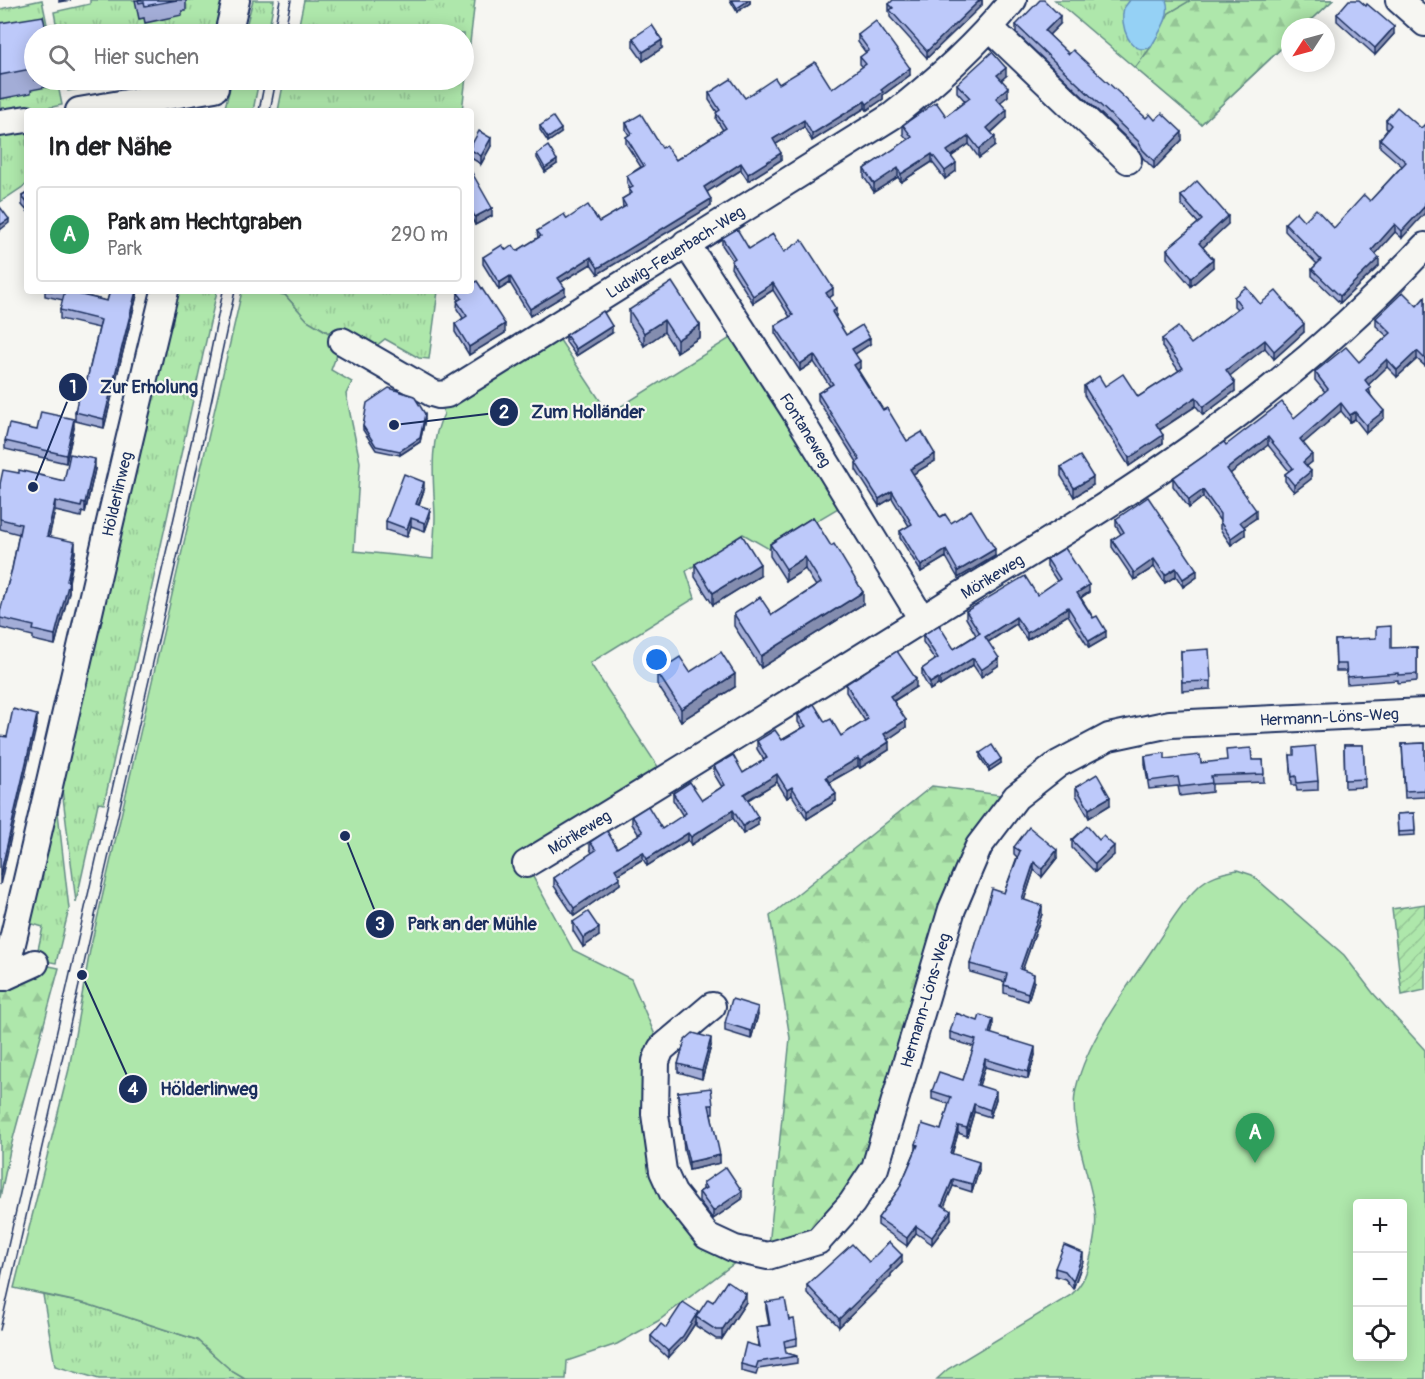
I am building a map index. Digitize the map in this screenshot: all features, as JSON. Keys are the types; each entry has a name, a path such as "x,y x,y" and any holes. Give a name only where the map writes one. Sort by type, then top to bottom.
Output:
{"street":[{"path":"230,24 236,0"},
{"name":"Ludwig-Feuerbach-Weg","path":"342,341 432,393 447,394 892,116 941,77 990,28 1013,0"},
{"path":"1399,0 1425,23"},
{"path":"990,28 1128,160"},
{"path":"102,108 214,93"},
{"path":"0,123 24,119"},
{"name":"Fontaneweg","path":"686,243 796,412 922,619"},
{"name":"Mörikeweg","path":"526,864 1114,500 1233,418 1321,346 1403,270 1425,246"},
{"name":"Hölderlinweg","path":"2,976 52,777 113,506 164,294"},
{"name":"Hermann-Löns-Weg","path":"712,1006 661,1048 656,1061 655,1114 663,1171 673,1193 706,1236 735,1249 768,1256 818,1241 852,1203 875,1168 952,909 979,846 1016,797 1058,764 1108,737 1170,724 1425,712"},
{"name":"Hölderlinweg","path":"2,976 35,963"}],"green space":[{"path":"42,0 47,24 24,24 24,90 59,90 62,105 48,108 24,108 24,112 0,114 0,9"},
{"path":"90,0 222,0 216,24 56,24 54,12 90,4"},
{"path":"253,0 274,0 270,24 247,24"},
{"path":"304,0 475,0 472,24 299,24"},
{"path":"1055,0 1333,0 1314,18 1281,18 1281,48 1201,124"},
{"path":"1191,0 1333,0 1314,18 1281,18 1281,48 1201,124 1135,68 1151,47 1169,13"},
{"path":"229,90 257,90 254,108 225,108"},
{"path":"282,90 464,90 462,108 279,108"},
{"path":"24,119 24,186 0,202 0,123"},
{"path":"176,294 216,294 104,804 98,803 76,902 61,781"},
{"path":"241,294 285,295 307,320 342,341 331,370 352,382 346,394 360,462 354,551 433,559 434,450 439,425 444,414 439,395 552,328 609,414 743,330 850,501 769,549 743,534 686,571 695,598 590,663 666,779 526,864 573,950 631,979 661,1049 663,1171 737,1256 736,1262 658,1321 617,1344 567,1361 566,1379 245,1379 233,1372 197,1340 87,1304 14,1288 69,1069 90,950"},
{"path":"280,294 438,294 429,359 419,358 385,339 366,354 307,320 285,295"},
{"path":"932,786 1016,797 979,846 875,1168 818,1241 768,1256 790,1038 770,916"},
{"path":"56,795 69,909 56,963 35,959 11,967 16,949 37,954 43,927 23,921"},
{"path":"1237,870 1252,875 1344,955 1373,993 1425,1050 1425,1379 937,1379 948,1369 1071,1295 1082,1282 1091,1255 1096,1222 1075,1122 1075,1094 1080,1075 1096,1037 1107,1018 1179,909 1201,884 1216,876"},
{"path":"1425,904 1425,990 1402,995 1392,909"},
{"path":"35,963 59,968 10,1150 0,1198 0,993 4,977"},
{"path":"43,1295 87,1304 197,1340 233,1372 245,1379 99,1379 55,1366"}],"water":[{"path":"1130,0 1166,0 1166,18 1151,47 1137,48 1128,38 1123,15 1124,8"}],"building":[{"path":"138,0 177,0 145,6 144,2 139,3"},
{"path":"732,0 749,0 737,8"},
{"path":"893,0 980,0 927,51 890,10 893,8 889,4"},
{"path":"1040,0 1044,0 1060,16 1045,31 1069,54 1073,50 1146,118 1150,114 1155,120 1162,113 1182,132 1154,161 1138,141 1016,25"},
{"path":"1349,0 1359,0 1366,6 1367,4 1394,27 1375,48 1337,14"},
{"path":"43,16 45,24 24,24 24,70 0,75 0,23"},
{"path":"876,21 910,68 867,104 865,101 812,134 804,120 773,139 781,153 748,174 741,163 704,187 711,199 598,268 591,257 558,278 565,288 530,309 510,276 499,283 483,257 502,245 506,250 513,245 517,251 541,236 537,231 564,214 567,219 588,205 599,222 626,206 622,199 632,193 629,189 633,187 627,176 644,166 626,137 632,133 626,123 641,114 662,148 666,146 676,160 726,128 716,113 720,110 709,93 731,79 745,98 775,78 779,84 815,62 832,89 866,64 860,57 869,50 858,35"},
{"path":"652,25 662,40 643,52 633,38"},
{"path":"992,52 1006,68 997,75 1008,87 996,98 1007,110 987,128 995,137 979,149 969,136 947,151 956,163 945,171 932,154 901,174 898,168 874,184 864,169 912,137 903,125 936,102 946,116 970,98 957,84"},
{"path":"1397,107 1421,128 1425,124 1425,206 1402,231 1395,224 1372,250 1379,258 1340,296 1312,269 1321,260 1285,223 1296,212 1304,221 1316,209 1334,228 1364,195 1370,201 1406,162 1380,139 1391,125 1386,120"},
{"path":"553,117 561,129 548,138 540,126"},
{"path":"479,131 491,138 481,156 474,152 474,140"},
{"path":"548,146 557,160 545,168 537,154"},
{"path":"474,176 492,208 475,217 474,215"},
{"path":"1197,181 1228,216 1199,243 1213,259 1191,278 1167,249 1202,220 1181,196"},
{"path":"0,207 9,219 0,225"},
{"path":"737,229 749,249 773,234 784,252 802,240 833,288 826,293 836,309 832,312 846,335 862,325 870,338 852,349 860,361 854,365 883,410 887,408 907,441 922,432 935,454 910,469 940,517 945,514 951,523 971,510 995,549 958,571 946,550 921,566 900,531 912,524 892,491 879,499 856,463 860,460 818,393 833,384 814,355 800,364 775,326 793,315 773,283 753,296 731,261 735,258 722,238"},
{"path":"477,281 505,324 469,347 455,324 467,316 457,301 462,298 459,294 474,294 474,282"},
{"path":"672,282 700,325 677,340 664,320 644,333 629,310"},
{"path":"1246,287 1260,304 1276,291 1304,324 1274,351 1265,340 1226,370 1235,383 1203,407 1196,397 1156,424 1163,435 1129,458 1084,386 1099,376 1105,386 1123,374 1138,397 1183,368 1162,339 1178,327 1191,344 1241,306 1234,297"},
{"path":"1403,292 1417,306 1425,297 1425,359 1417,351 1397,370 1387,359 1365,380 1371,388 1367,391 1384,411 1366,425 1355,412 1350,415 1341,403 1300,439 1312,454 1303,462 1311,471 1294,485 1285,474 1293,468 1268,437 1227,469 1256,510 1240,522 1245,528 1231,538 1220,522 1220,514 1203,490 1189,500 1173,478 1224,442 1226,445 1282,402 1294,418 1328,389 1315,372 1346,347 1359,362 1391,333 1376,318"},
{"path":"64,294 78,294 107,301 109,294 135,294 104,419 75,412 82,379 87,380 101,320 60,310"},
{"path":"603,311 612,326 576,349 566,335"},
{"path":"389,388 414,396 425,414 420,438 400,451 376,446 363,426 367,403"},
{"path":"41,412 74,419 66,455 5,441 9,424 37,430"},
{"path":"70,454 95,459 85,503 82,502 81,507 55,501 47,536 75,542 67,581 69,582 55,635 33,630 34,626 0,618 21,524 0,519 0,484 3,470 19,473 19,470 64,481"},
{"path":"1080,456 1093,477 1074,488 1061,467"},
{"path":"404,474 424,482 416,504 430,509 425,523 411,518 407,529 386,521"},
{"path":"1148,497 1197,570 1183,579 1176,568 1165,575 1154,559 1134,573 1112,540 1124,532 1116,519"},
{"path":"813,517 831,546 834,544 863,592 761,656 734,614 760,597 772,615 821,583 805,557 786,569 770,544"},
{"path":"742,535 760,564 713,593 695,564"},
{"path":"1065,548 1089,585 1077,593 1093,618 1097,616 1106,631 1089,641 1068,607 1027,633 1016,617 985,637 999,658 981,670 973,658 930,683 922,669 938,658 923,635 939,625 954,649 980,633 966,611 1025,576 1037,595 1060,579 1047,559"},
{"path":"1391,626 1391,648 1417,647 1417,674 1398,675 1398,673 1347,677 1346,664 1336,664 1335,640 1376,638 1376,627"},
{"path":"1209,649 1211,681 1182,682 1181,651"},
{"path":"897,651 916,679 890,696 906,720 884,734 889,742 860,761 858,758 826,777 836,794 807,811 792,787 787,790 777,774 744,794 758,817 743,826 733,810 691,837 688,833 647,859 643,852 615,869 620,877 574,908 554,878 596,850 590,842 607,831 617,848 643,832 632,816 648,806 662,829 686,813 673,793 690,782 702,800 725,785 714,766 733,755 743,773 767,758 757,741 775,730 782,740 806,726 798,715 814,704 825,722 831,719 841,736 868,719 846,684"},
{"path":"721,652 735,674 681,709 657,672 680,657 690,672"},
{"path":"13,709 37,715 0,876 0,736 7,737"},
{"path":"1425,743 1425,790 1405,791 1402,744"},
{"path":"992,745 1001,759 989,767 980,753"},
{"path":"1344,745 1363,745 1365,779 1345,780"},
{"path":"1315,746 1318,781 1297,783 1296,776 1292,777 1290,755 1294,755 1294,748"},
{"path":"1251,748 1252,760 1263,760 1264,774 1211,776 1212,783 1180,787 1178,777 1149,781 1145,756 1165,753 1165,759 1200,755 1201,763 1227,760 1226,750"},
{"path":"1097,774 1110,797 1089,809 1076,787"},
{"path":"1414,813 1415,831 1398,832 1397,814"},
{"path":"1087,826 1099,840 1103,836 1114,846 1095,864 1072,840"},
{"path":"1029,827 1057,850 1042,869 1034,862 1022,899 1042,906 1020,969 1034,974 1028,993 1004,985 1007,974 970,964 992,889 1004,893 1020,851 1014,847"},
{"path":"588,912 599,928 583,938 573,922"},
{"path":"732,999 758,1007 751,1031 725,1023"},
{"path":"956,1013 978,1021 980,1015 993,1019 989,1033 1035,1047 1028,1072 985,1059 977,1085 996,1091 990,1110 974,1104 967,1128 958,1126 950,1153 979,1162 972,1184 953,1179 942,1205 951,1211 932,1237 916,1226 907,1238 878,1218 899,1189 918,1145 916,1144 922,1124 941,1130 951,1097 932,1091 939,1072 963,1080 976,1040 950,1032"},
{"path":"693,1033 711,1038 702,1070 678,1064 685,1040"},
{"path":"711,1088 713,1105 709,1105 720,1155 689,1162 678,1092"},
{"path":"726,1167 742,1191 713,1211 699,1192 706,1188 703,1183"},
{"path":"889,1242 902,1255 839,1319 807,1285 852,1244 869,1262"},
{"path":"1064,1245 1083,1253 1073,1281 1065,1271 1055,1268"},
{"path":"727,1281 746,1294 722,1330 716,1330 696,1317 708,1299 713,1302"},
{"path":"785,1299 789,1320 794,1319 797,1338 784,1341 786,1353 797,1356 758,1362 756,1368 741,1364 746,1343 760,1347 756,1327 770,1325 766,1302"},
{"path":"683,1302 698,1312 683,1336 668,1351 651,1336 661,1324 666,1328"}],"tram line":[{"path":"275,24 280,0"},
{"path":"286,24 291,0"},
{"path":"260,108 263,90"},
{"path":"271,108 274,90"},
{"path":"0,1281 201,399 222,294"},
{"path":"0,1330 188,510 234,294"}],"place":[{"name":"Zum Holländer","path":"394,425"},
{"name":"Zur Erholung","path":"33,487"},
{"name":"Park an der Mühle","path":"345,836"},
{"name":"Hölderlinweg","path":"82,975"},
{"name":"Park am Hechtgraben","path":"1255,1163"}]}
